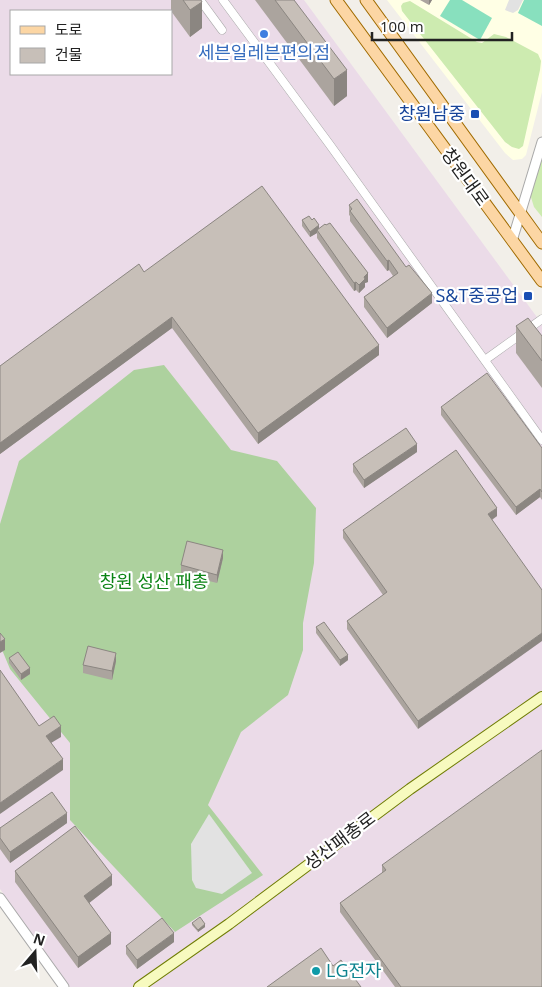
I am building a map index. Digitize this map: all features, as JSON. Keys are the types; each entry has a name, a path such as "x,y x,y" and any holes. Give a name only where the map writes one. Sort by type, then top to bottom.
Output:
{"main road":[{"name":"창원대로","path":"336,0 542,281"},
{"name":"창원대로","path":"366,0 542,244"},
{"name":"성산패총로","path":"139,987 229,924 410,789 542,697"}],"street":[{"path":"200,0 222,30"},
{"path":"223,0 330,145 542,440"},
{"path":"512,241 542,142"},
{"path":"485,360 542,320"},
{"path":"0,898 64,987"}],"shaded area":[{"path":"0,0 304,0 542,324 542,987 70,987 0,889"},
{"path":"387,0 542,0 542,92 526,155 522,159 513,160 505,153"},
{"path":"509,0 523,0 518,10 513,13 505,10"},
{"path":"209,814 252,873 222,894 196,888 192,880 191,844"}],"green space":[{"path":"450,0 462,0 492,18 480,40 440,16"},
{"path":"524,0 542,0 542,26 518,13"},
{"path":"410,1 477,42 482,43 494,34 506,37 538,54 541,61 540,70 523,146 519,149 505,142 402,11 401,6 403,3"},
{"path":"542,151 542,217 534,207 530,194"},
{"name":"창원 성산 패총","path":"164,365 231,450 277,461 316,508 314,563 303,623 303,650 288,695 241,732 208,805 263,875 175,932 70,820 70,743 10,669 0,645 0,524 19,461 134,370"}],"building":[{"path":"183,0 201,0 202,2 190,10"},
{"path":"275,0 294,0 347,70 334,79"},
{"path":"262,186 379,345 258,433 172,317 0,443 0,366 139,264 144,272"},
{"path":"357,199 406,267 409,265 432,293 387,328 364,297 398,273 350,211 352,209 349,205"},
{"path":"309,216 312,220 314,218 319,225 310,232 302,220"},
{"path":"330,223 368,273 359,285 356,282 354,283 317,230"},
{"path":"528,318 542,336 542,361 516,326"},
{"path":"487,373 542,448 542,492 540,489 516,507 441,407"},
{"path":"406,428 417,444 364,480 353,464"},
{"path":"456,450 497,508 488,514 542,590 542,633 418,721 347,621 387,592 343,530"},
{"path":"187,541 223,550 217,575 181,565"},
{"path":"324,622 348,655 340,660 316,627"},
{"path":"0,633 5,639 0,642"},
{"path":"88,646 116,653 112,671 83,665"},
{"path":"18,652 30,668 21,674 9,658"},
{"path":"0,670 39,726 54,716 61,726 46,736 63,759 0,803"},
{"path":"542,750 542,987 401,987 340,903 386,870 382,865"},
{"path":"52,792 67,813 10,852 0,838 0,828"},
{"path":"75,826 112,875 84,896 111,933 78,957 15,871"},
{"path":"200,917 205,924 198,930 192,923"},
{"path":"162,918 174,933 137,960 126,946"},
{"name":"LG전자","path":"321,948 333,966 341,960 361,987 267,987"}],"place":[{"name":"세븐일레븐편의점","path":"264,34"},
{"name":"창원남중","path":"475,114"},
{"name":"S&T중공업","path":"528,296"},
{"name":"LG전자","path":"316,971"}]}
